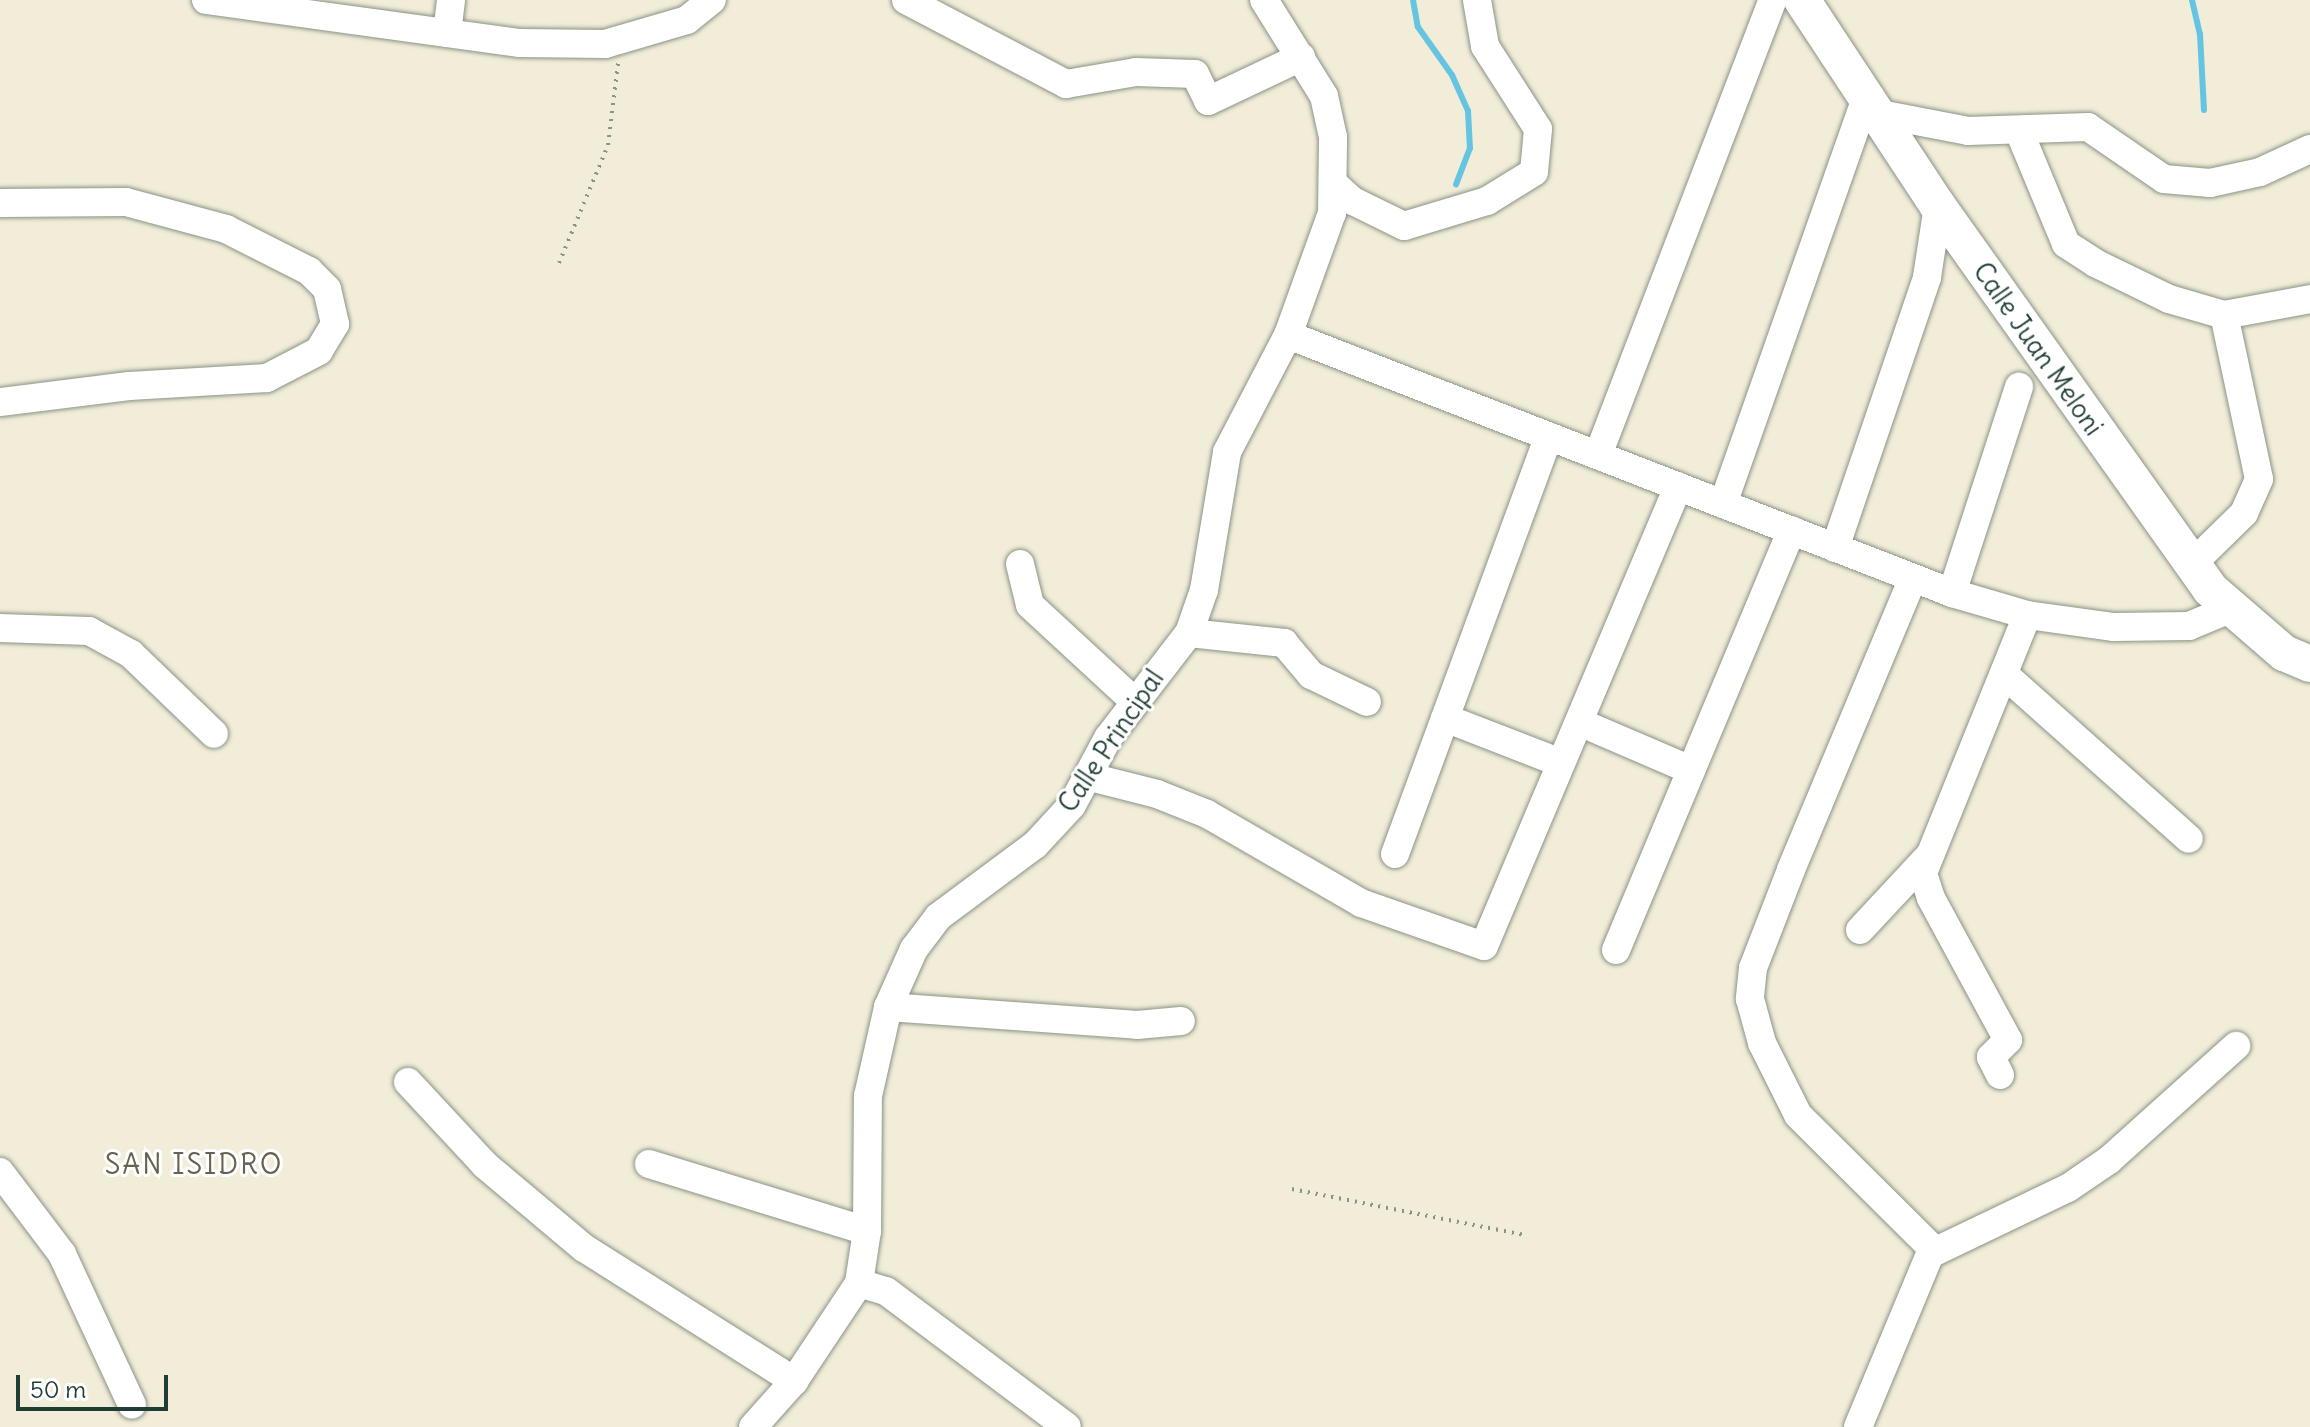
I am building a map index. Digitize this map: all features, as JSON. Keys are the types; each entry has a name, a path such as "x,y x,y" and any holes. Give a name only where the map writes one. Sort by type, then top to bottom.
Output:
{"main road":[{"name":"Calle Juan Meloni","path":"1802,0 1938,206 2192,564 2230,609 2284,653 2310,664"}],"street":[{"path":"206,0 520,43 618,40 687,20 712,0"},
{"path":"447,33 451,0"},
{"path":"906,0 1066,84 1136,72 1195,74 1208,101 1301,57"},
{"name":"Calle Principal","path":"753,1427 794,1381 859,1283 867,1231 868,1096 888,1007 914,949 938,917 1035,845 1072,805 1090,777 1108,738 1189,633 1204,590 1227,452 1288,335 1332,213 1335,185 1333,137 1324,96 1264,0"},
{"path":"1335,185 1353,201 1404,226 1487,201 1534,172 1538,129 1485,46 1477,0"},
{"path":"1598,455 1773,0"},
{"path":"1723,504 1874,105 1968,131 2088,127 2164,179 2210,183 2260,172 2310,149"},
{"path":"2019,131 2066,244 2169,299 2224,315 2310,299"},
{"path":"0,203 126,202 226,229 309,271 327,289 335,324 319,351 267,378 129,386 0,402"},
{"path":"1835,548 1927,277 1938,206"},
{"path":"2192,564 2244,513 2259,479 2224,315"},
{"path":"1288,335 1952,593 2027,615 2114,627 2189,626 2230,609"},
{"path":"1952,593 2019,387"},
{"path":"1395,854 1549,436"},
{"path":"1090,777 1157,794 1207,814 1361,903 1484,946 1678,486"},
{"path":"1616,950 1792,530"},
{"path":"1020,564 1030,605 1135,702"},
{"path":"1913,578 1753,968 1750,999 1762,1043 1798,1115 1934,1250"},
{"path":"2000,1075 1991,1057 2008,1040 1931,898 1923,873 2027,615"},
{"path":"0,628 89,631 131,654 214,734"},
{"path":"1189,633 1284,643 1311,675 1367,702"},
{"path":"2005,675 2189,839"},
{"path":"1445,718 1561,763"},
{"path":"1579,722 1691,770"},
{"path":"1860,930 1929,856"},
{"path":"888,1007 1137,1025 1181,1021"},
{"path":"1858,1427 1934,1250 2079,1181 2109,1160 2236,1046"},
{"path":"408,1082 485,1165 584,1248 794,1381"},
{"path":"649,1164 867,1231"},
{"path":"0,1172 62,1254 132,1405"},
{"path":"859,1283 886,1291 1067,1427"}],"path":[{"path":"559,263 608,145 618,94 618,40"},
{"path":"1292,1189 1524,1235"}],"waterway":[{"path":"1413,0 1418,27 1452,75 1468,111 1470,148 1456,184"},
{"path":"2192,0 2200,34 2204,110"}],"district":[{"name":"SAN ISIDRO","path":"194,1164"}]}
